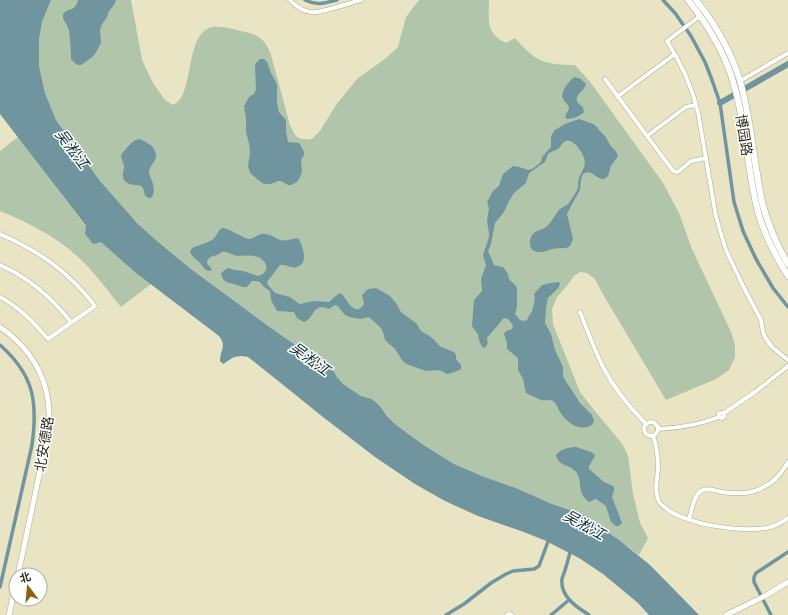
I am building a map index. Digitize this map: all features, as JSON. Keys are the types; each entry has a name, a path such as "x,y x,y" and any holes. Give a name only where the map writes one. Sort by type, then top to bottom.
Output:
{"main road":[{"name":"博园路","path":"688,0 713,37 737,83"},
{"name":"博园路","path":"696,0 712,22 732,58 766,218 773,237 788,264"},
{"name":"博园路","path":"743,104 756,205 770,245 788,276"}],"street":[{"path":"290,0 300,9 312,13 320,13 361,0"},
{"path":"658,429 686,426 703,423 719,417 723,418 724,413 744,400 788,366 788,360 776,351 768,342 763,332 761,320 728,255 716,217 696,105 691,86 683,68 667,41 700,16"},
{"path":"737,83 788,53"},
{"path":"617,97 675,54"},
{"path":"605,79 673,171 678,172 693,160 706,158"},
{"path":"647,136 686,107 696,105"},
{"path":"0,234 28,247 46,258 65,273 87,296 94,306 48,339 28,317 0,297"},
{"path":"0,265 22,277 45,294 71,322"},
{"path":"580,312 599,359 607,374 624,400 646,424"},
{"name":"北安德路","path":"0,327 27,351 37,366 45,388 49,412 48,433 20,567"},
{"path":"646,424 649,422 655,423 658,426 656,434 653,436"},
{"path":"646,424 644,428 645,433 653,436"},
{"path":"653,436 658,457 656,492 662,505 673,513 689,519 721,526 740,528 766,528 780,523 788,518"},
{"path":"689,519 695,500 702,491 708,489 740,494 748,493 773,481 783,471 788,462"},
{"path":"726,615 765,596 788,582"},
{"path":"507,615 512,615"}],"green space":[{"path":"51,0 131,0 142,60 153,83 165,100 173,105 180,100 184,91 192,55 201,34 209,28 217,27 255,35 262,39 267,46 271,55 290,125 294,133 303,139 312,139 320,131 336,105 357,79 385,59 398,47 406,17 419,0 489,0 489,20 491,30 499,39 506,43 515,38 528,52 548,63 575,65 591,83 663,183 679,213 692,249 731,332 735,345 735,357 729,370 716,379 666,400 595,279 587,273 580,272 574,276 557,297 552,309 553,324 580,392 623,445 628,456 633,494 640,523 648,538 639,555 596,525 587,516 552,504 516,488 454,464 422,444 395,424 372,399 361,396 343,384 332,368 321,363 264,323 191,269 137,223 100,181 56,120 45,93 39,66 39,40 42,22"},
{"path":"18,137 86,227 136,273 151,284 121,307 89,268 77,256 40,230 0,211 0,151"}],"water":[{"name":"吴淞江","path":"0,0 51,0 42,22 39,40 39,66 45,93 56,120 100,181 137,223 157,241 191,269 264,323 321,363 332,368 343,384 361,396 372,399 395,424 422,444 454,464 516,488 552,504 587,516 596,525 618,539 650,565 699,615 649,615 638,603 603,574 579,558 544,540 478,516 445,501 415,484 375,457 248,357 234,357 223,364 220,361 220,357 223,343 219,336 136,273 101,242 93,244 85,234 86,226 0,114"},
{"path":"78,0 116,0 101,26 101,43 95,54 81,65 76,64 71,59 69,30 63,17 66,11 75,7"},
{"path":"260,59 264,59 267,62 276,82 277,103 279,112 286,120 288,142 299,143 304,152 301,160 302,172 297,182 291,185 281,181 271,184 262,183 250,173 248,166 250,152 246,132 244,106 249,97 254,94 256,90 255,66"},
{"path":"575,77 581,79 586,84 577,98 579,104 583,107 584,112 576,117 567,119 565,117 569,107 562,96 568,83"},
{"path":"579,119 597,127 605,136 618,156 611,166 608,176 604,179 601,179 589,172 583,174 580,190 567,214 573,239 570,246 566,248 554,248 543,252 537,252 532,250 530,246 532,235 548,225 559,210 569,203 576,193 585,161 582,152 576,145 570,141 566,141 558,149 548,154 545,162 529,173 526,183 514,193 504,212 495,223 491,244 488,251 494,265 503,267 508,274 509,279 517,288 517,307 515,314 520,320 527,320 533,310 535,301 534,294 542,285 560,283 559,287 548,298 545,323 551,334 555,350 563,367 563,376 565,380 580,403 592,415 594,421 592,425 587,427 578,427 566,420 553,401 541,400 526,393 523,379 518,370 518,358 507,349 504,334 506,331 512,329 513,325 508,319 504,318 487,338 488,341 484,348 479,340 478,334 472,326 474,300 482,291 481,279 486,265 483,255 489,237 487,221 489,208 487,202 493,191 499,186 503,174 513,166 528,170 539,164 542,157 551,147 551,136 555,130 565,124"},
{"path":"140,139 151,145 156,154 149,172 154,188 151,198 146,197 142,187 129,184 123,178 124,164 121,155 133,142"},
{"path":"222,228 248,239 252,239 260,234 265,234 280,240 299,239 304,254 304,260 301,265 295,268 280,265 267,282 275,293 290,297 300,304 314,301 329,302 341,293 354,309 357,309 361,308 364,304 362,295 368,289 376,288 390,296 401,312 417,324 421,331 431,337 441,347 454,352 456,359 461,365 461,369 447,374 439,370 426,371 406,364 395,349 385,340 380,327 369,317 361,319 349,317 335,305 329,309 323,307 317,309 307,321 304,322 297,318 294,312 277,311 271,300 270,291 260,282 252,281 247,287 244,287 227,282 223,279 221,273 229,268 258,276 263,274 266,270 266,264 263,260 256,256 237,256 228,252 222,252 208,259 207,263 212,270 206,270 190,252 194,247 212,240"},
{"path":"576,447 594,454 595,456 589,466 589,469 604,482 613,486 614,491 612,497 622,523 619,526 616,526 611,522 606,506 596,499 589,502 582,495 577,473 559,462 557,459 556,455 560,451"}],"waterway":[{"path":"305,0 317,3 337,0"},
{"path":"663,0 675,13 691,36 705,62 720,103 734,202 743,231 756,259 773,288 788,307"},
{"path":"720,103 788,64"},
{"path":"0,345 11,356 27,378 31,390 34,415 32,445 0,587"},
{"path":"446,615 506,574 513,571 534,569 539,566 549,539"},
{"path":"571,549 562,579 562,585 566,596 570,601 589,615"},
{"path":"771,615 754,582 754,577 756,573 788,552"},
{"path":"551,615 569,600"}]}
